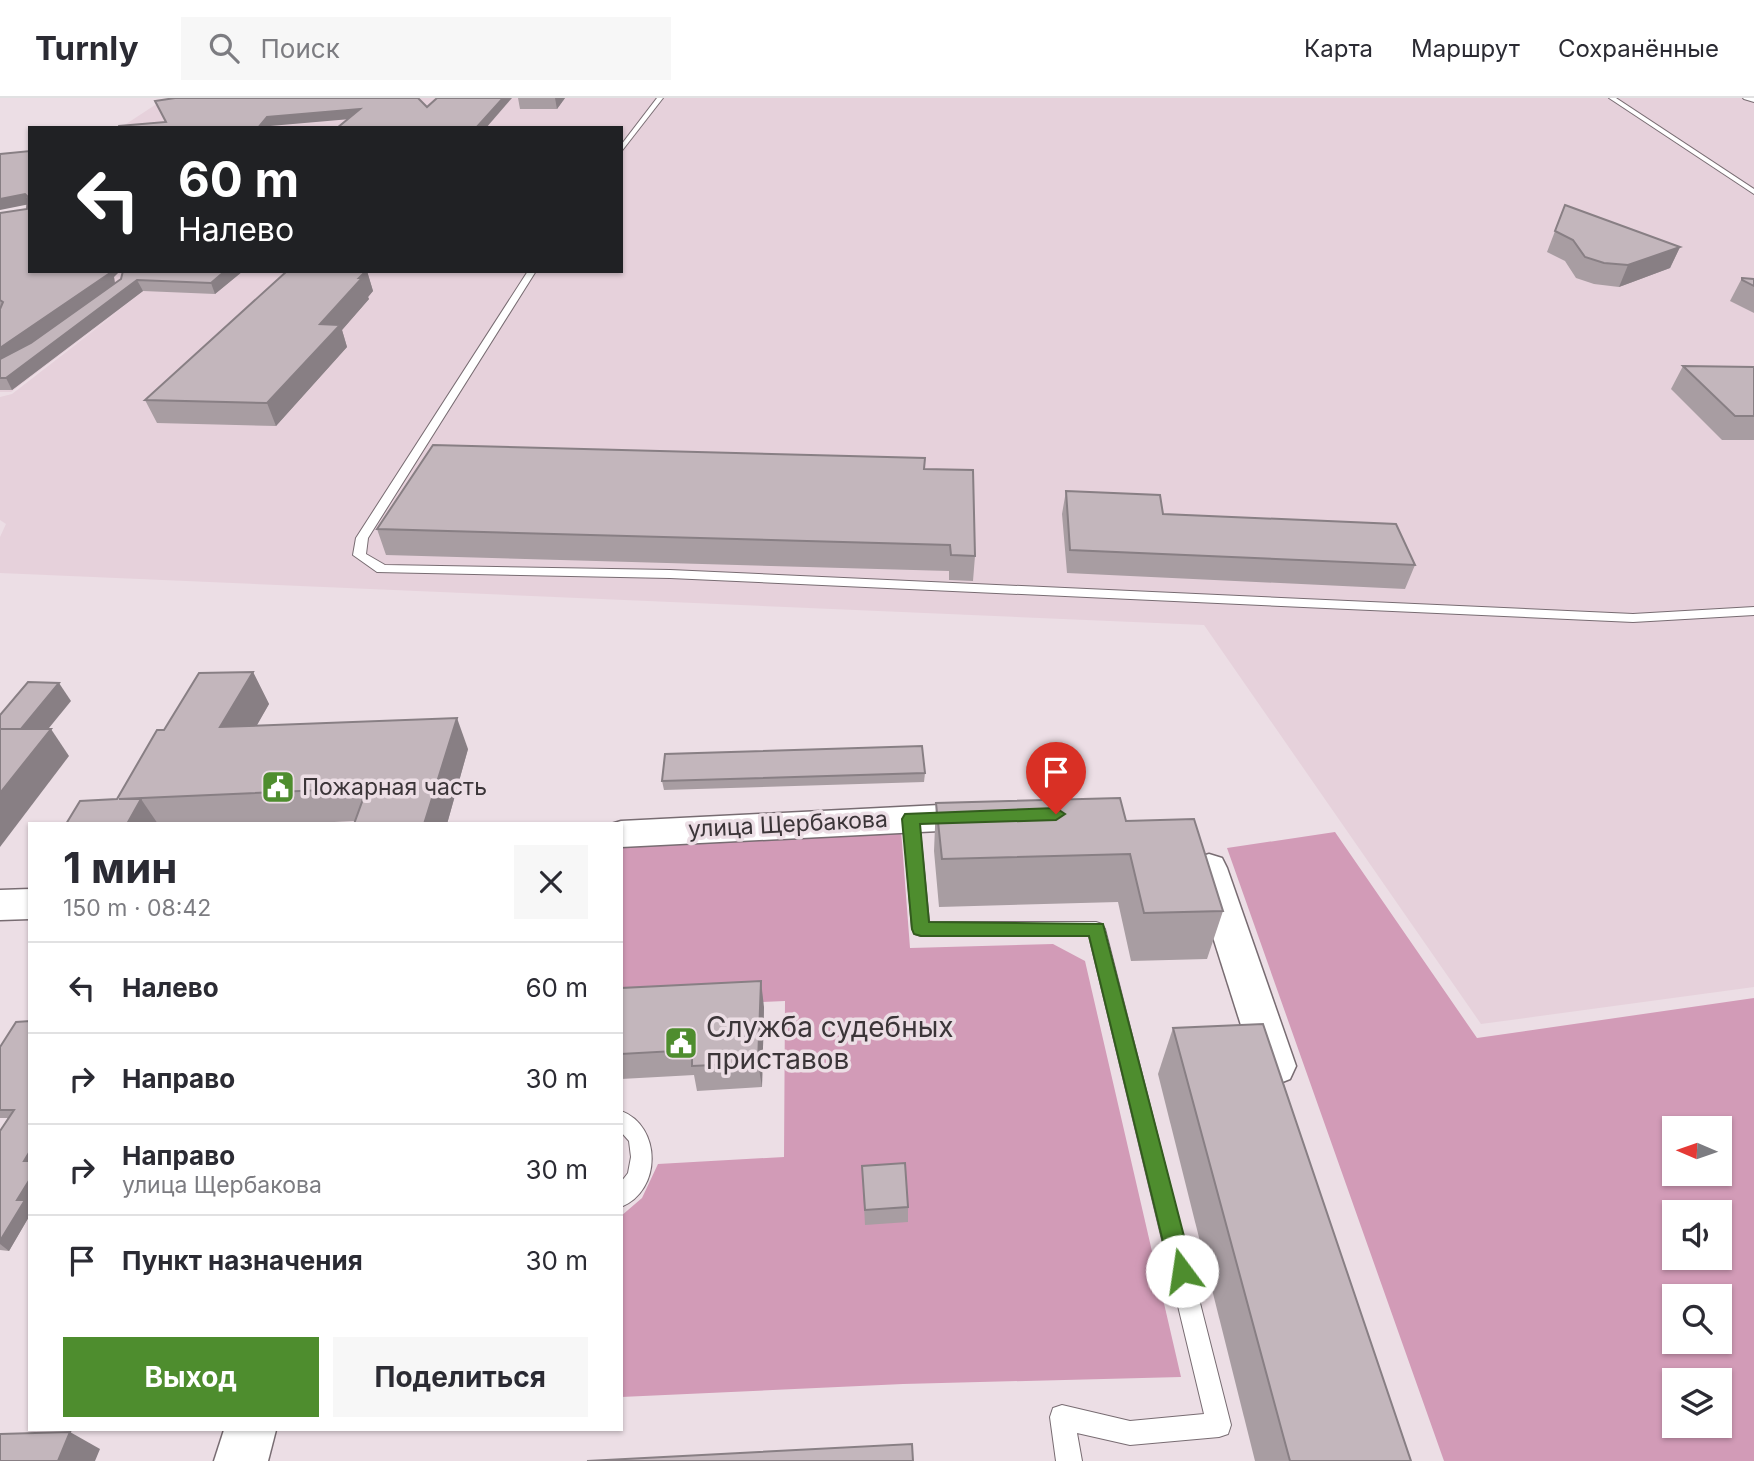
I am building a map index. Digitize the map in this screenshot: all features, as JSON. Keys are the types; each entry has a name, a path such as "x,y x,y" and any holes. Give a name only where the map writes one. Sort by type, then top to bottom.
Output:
{"street":[{"name":"улица Щербакова","path":"623,834 1015,815"},
{"path":"1181,842 1206,859 1285,1096"},
{"path":"0,905 28,904"},
{"path":"241,1461 250,1431"}],"lane":[{"path":"623,147 660,98"},
{"path":"1612,98 1754,192"},
{"path":"1746,98 1754,100"},
{"path":"531,273 362,538 359,555 382,569 670,574 1633,618 1754,611"},
{"path":"911,819 921,929 1096,929 1151,1144 1219,1425 1130,1433 1062,1417 1069,1461"},
{"path":"623,1121 634,1126 642,1142 643,1162 630,1190 623,1195"}],"shaded area":[{"path":"211,98 1754,98 1754,987 1481,1024 1204,625 0,573 0,537 6,524 0,520 0,397 12,394 124,307 11,392 0,392 0,221 28,268 28,273 623,273 623,126 123,126 155,105"},
{"path":"901,830 910,948 1053,944 1085,961 1181,1377 903,1384 623,1397 623,1214 642,1198 658,1164 784,1157 785,1001 623,1009 623,844"},
{"path":"1335,832 1477,1038 1754,998 1754,1461 1444,1461 1227,848"}],"building":[{"path":"175,98 418,98 427,107 437,98 503,98 478,126 339,126 360,109 267,117 260,126 119,126 166,122 155,101"},
{"path":"28,151 28,197 25,194 0,199 0,154"},
{"path":"28,197 28,273 110,273 0,348 0,309 3,302 0,300 0,213 27,209"},
{"path":"1565,205 1680,247 1628,265 1604,263 1585,257 1573,240 1555,231"},
{"path":"122,273 223,273 211,283 137,280 6,378 0,378 0,359 31,343 121,279"},
{"path":"285,273 364,273 320,324 340,325 267,403 145,400"},
{"path":"1754,279 1754,286 1742,280"},
{"path":"1683,366 1754,367 1754,416 1735,416"},
{"path":"433,445 925,458 924,469 973,470 975,556 951,555 950,545 377,529"},
{"path":"1066,491 1160,495 1163,514 1396,524 1415,565 1070,550"},
{"path":"253,672 220,727 457,718 425,822 355,822 367,788 119,799 141,799 128,822 67,822 80,801 117,799 157,730 164,730 199,673"},
{"path":"28,682 59,683 21,729 0,729 0,715"},
{"path":"0,729 51,729 0,793"},
{"path":"922,746 925,773 662,781 665,754"},
{"path":"1120,798 1126,821 1194,819 1223,911 1144,913 1130,854 942,859 936,803"},
{"name":"Служба судебных приставов","path":"761,981 758,1063 692,1066 692,1050 623,1054 623,988"},
{"path":"28,1021 28,1154 24,1161 28,1161 28,1182 17,1200 25,1200 0,1241 0,1131 14,1110 0,1110 0,1047 16,1022"},
{"path":"1263,1024 1411,1461 1290,1461 1173,1028"},
{"path":"905,1163 908,1207 865,1210 862,1166"},
{"path":"70,1432 58,1461 0,1461 0,1434"},
{"path":"912,1444 913,1461 587,1461"}],"place":[{"name":"Пожарная часть","path":"278,787"},
{"name":"Служба судебных приставов","path":"681,1043"}],"route":[{"path":"1056,814 911,819 921,929 1096,929 1182,1271"}]}
